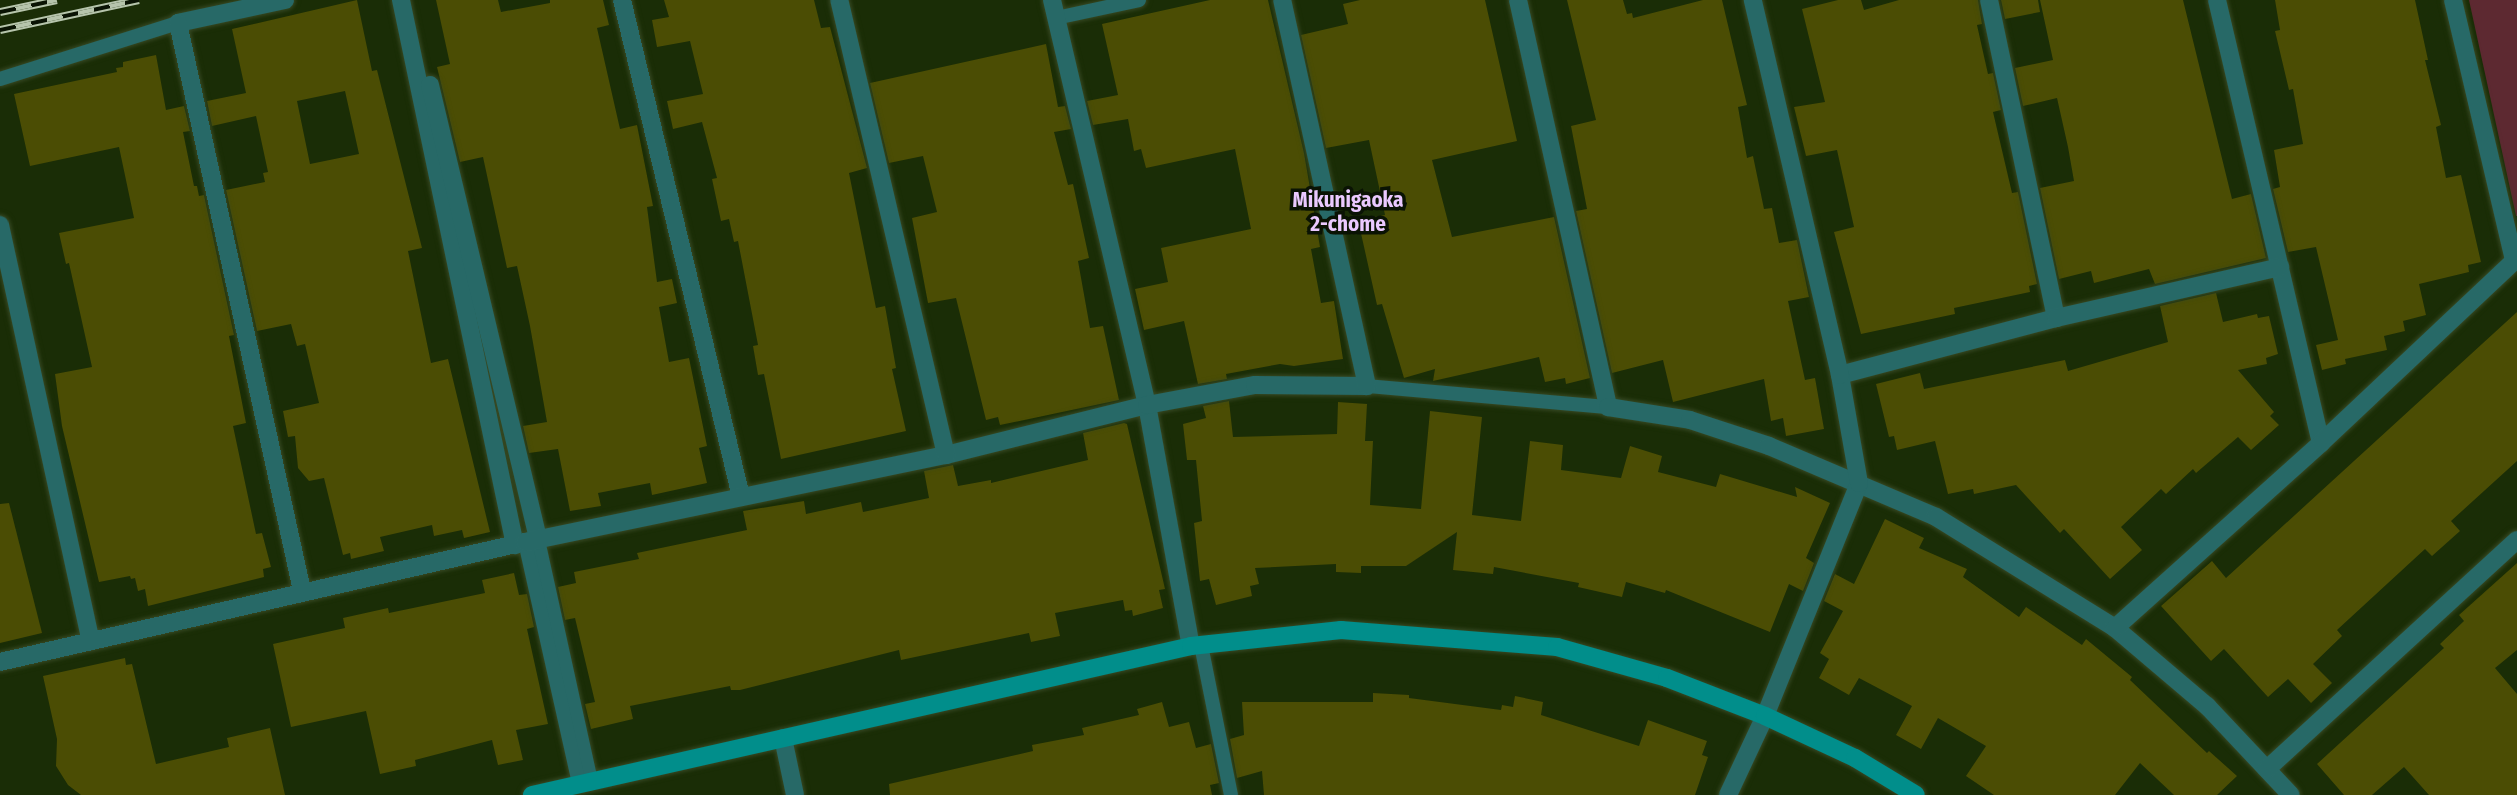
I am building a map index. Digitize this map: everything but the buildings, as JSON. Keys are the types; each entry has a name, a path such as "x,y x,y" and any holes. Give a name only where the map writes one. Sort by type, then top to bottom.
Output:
{"street":[{"path":"285,0 177,23 302,591"},
{"path":"401,0 526,542"},
{"path":"410,0 526,542"},
{"path":"622,0 741,497"},
{"path":"839,0 946,455"},
{"path":"1052,0 1147,405 1196,645"},
{"path":"0,662 302,591 946,455 1147,405 1255,386 1367,386 1282,0"},
{"path":"1518,0 1608,407 1690,420 1769,446 1936,517 2115,628 2207,706 2291,795"},
{"path":"1728,795 1765,716 1859,483 1840,374 1752,0"},
{"path":"1989,0 2056,318"},
{"path":"2217,0 2321,443"},
{"path":"2115,628 2321,443 2516,259 2453,0"},
{"path":"0,225 91,641"},
{"path":"1840,374 2056,318 2280,267"},
{"path":"2267,769 2517,540"},
{"path":"532,795 1196,645 1341,630 1557,647 1667,678 1765,716 1855,758 1916,795"},
{"path":"783,737 795,795"}],"lane":[{"path":"1056,18 1139,0"},
{"path":"0,79 177,23"},
{"path":"1367,386 1608,407"},
{"path":"526,542 585,783"},
{"path":"1196,645 1231,795"}],"shaded area":[{"path":"2469,0 2517,0 2517,216 2516,216"}],"railway":[{"path":"0,12 57,0"},
{"path":"0,30 139,0"}],"district":[{"name":"Mikunigaoka 2-chome","path":"1348,212"}]}
